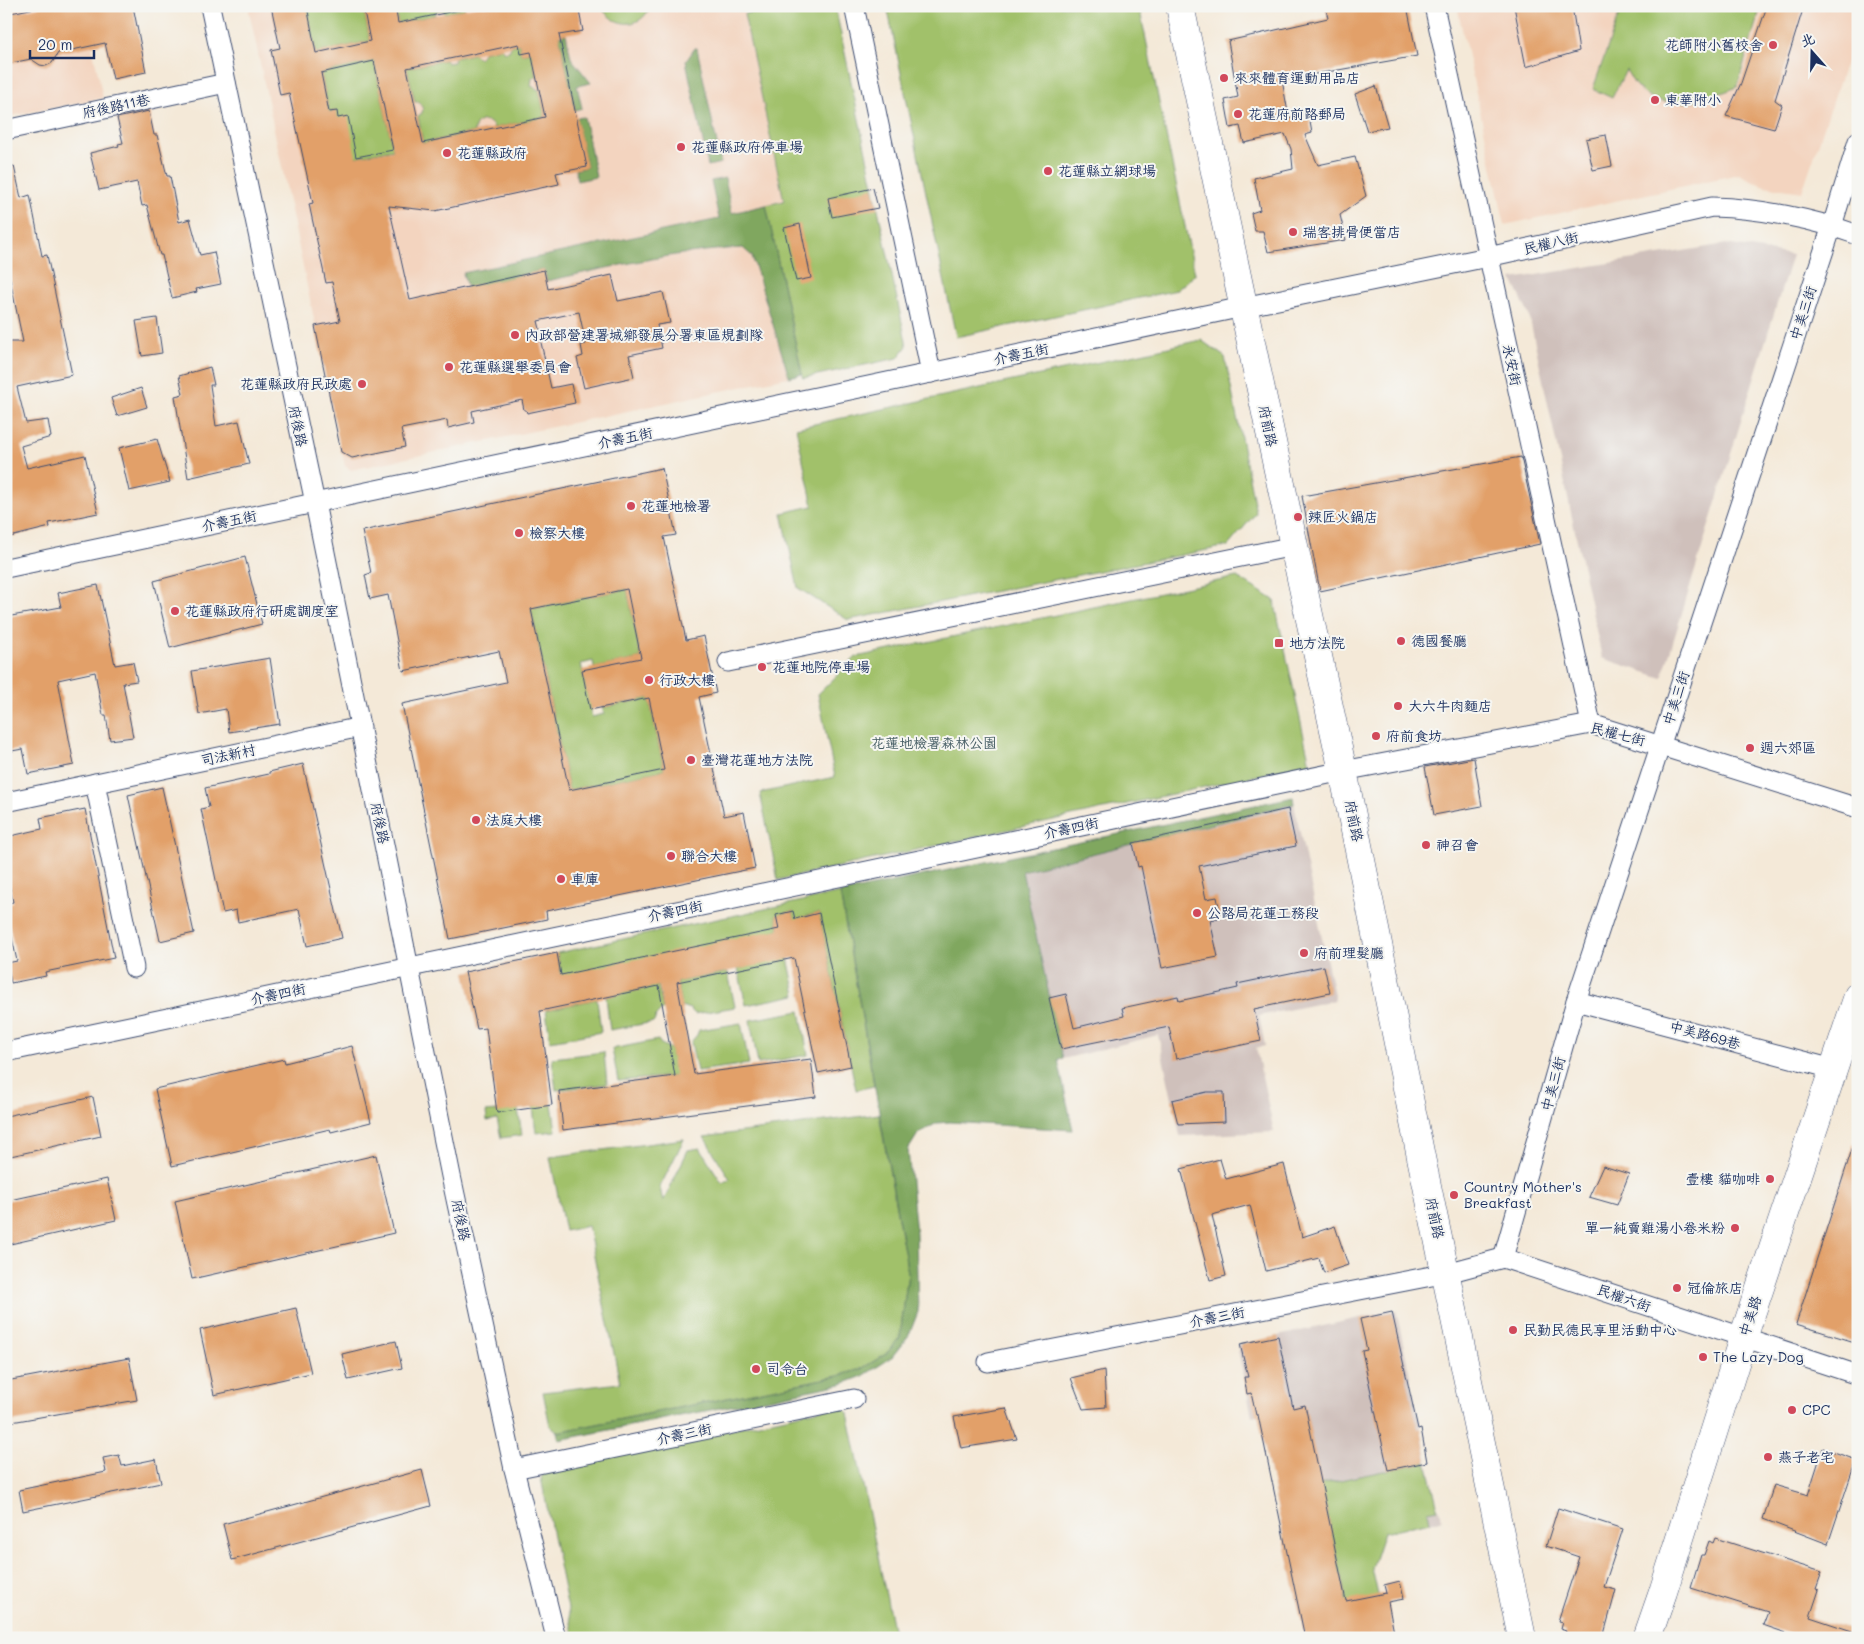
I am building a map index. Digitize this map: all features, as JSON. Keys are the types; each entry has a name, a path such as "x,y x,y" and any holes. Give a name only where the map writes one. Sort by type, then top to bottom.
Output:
{"main road":[{"name":"府前路","path":"1180,6 1343,771 1422,1162 1447,1272 1522,1638"},
{"name":"中美路","path":"1647,1638 1743,1338 1858,996"}],"street":[{"name":"府後路","path":"210,6 361,726 451,1176 514,1469 556,1638"},
{"path":"854,6 931,373"},
{"name":"永安街","path":"1434,6 1591,724"},
{"name":"府後路11巷","path":"6,130 226,83"},
{"name":"中美三街","path":"1503,1258 1576,1001 1832,226 1858,141"},
{"name":"民權八街","path":"1243,307 1488,257 1712,207 1739,208 1832,226 1858,235"},
{"name":"介壽五街","path":"6,568 1243,307"},
{"path":"728,662 1294,546"},
{"name":"民權七街","path":"1343,771 1591,724 1858,808"},
{"name":"司法新村","path":"6,802 361,726"},
{"name":"介壽四街","path":"6,1052 1343,771"},
{"path":"95,783 134,968"},
{"name":"中美路69巷","path":"1576,1001 1833,1069"},
{"path":"1447,1272 1503,1258"},
{"name":"民權六街","path":"1503,1258 1858,1375"},
{"name":"介壽三街","path":"988,1362 1447,1272"},
{"name":"介壽三街","path":"514,1469 854,1399"}],"shaded area":[{"path":"6,6 118,6 85,13 103,98 6,117"},
{"name":"花蓮縣政府","path":"248,6 743,6 784,202 766,206 802,374 351,470 345,466"},
{"name":"東華附小","path":"1457,6 1858,6 1858,27 1802,192 1764,186 1739,174 1505,225"},
{"path":"1726,244 1792,255 1662,678 1602,658 1529,315 1512,279"},
{"name":"公路局花蓮工務段","path":"1294,804 1335,1000 1259,1016 1265,1046 1256,1048 1274,1132 1180,1136 1158,1035 1063,1059 1022,870"},
{"path":"1396,1310 1438,1509 1440,1509 1442,1520 1384,1532 1372,1569 1380,1605 1388,1604 1395,1638 1305,1638 1258,1415 1252,1416 1237,1345"}],"green space":[{"path":"363,6 370,41 316,53 307,7"},
{"path":"395,6 465,6 464,9 445,13 443,10 436,11 435,15 398,23"},
{"path":"601,6 650,6 640,20 634,23 626,23 612,18"},
{"path":"781,6 835,6 907,346 898,358 803,378 766,205 784,201 744,14"},
{"name":"花蓮縣立網球場","path":"887,6 1139,6 1195,274 1177,290 956,337"},
{"path":"1622,6 1761,6 1737,87 1699,100 1672,102 1648,96 1636,85 1626,70 1612,98 1593,89"},
{"path":"566,34 571,58 591,83 577,86 582,108 575,110 559,36"},
{"path":"519,44 521,54 531,52 536,76 532,78 531,86 539,90 545,117 494,128 488,122 482,121 477,124 474,132 423,143 418,116 422,113 423,109 419,102 415,102 407,68 445,60 447,63 454,62 455,58 474,54 479,58 483,52 501,48 507,52 511,46"},
{"path":"695,48 697,48 721,163 708,166 686,61"},
{"path":"374,61 393,149 346,159 336,111 329,112 321,73"},
{"path":"584,117 596,177 577,181 575,170 587,167 576,118"},
{"path":"725,178 732,213 766,205 802,374 789,377 752,256 743,248 669,256 547,281 544,270 467,288 463,273 719,219 711,181"},
{"path":"1201,340 1225,357 1256,513 1228,546 848,620 798,588 782,513 813,506 796,428"},
{"name":"花蓮地檢署森林公園","path":"1237,577 1274,600 1310,764 778,880 760,793 835,777 818,694 856,657"},
{"path":"627,589 641,658 594,668 593,661 581,664 592,717 604,714 602,708 649,698 664,770 569,790 531,609"},
{"path":"1293,797 1294,804 1022,871 1063,1059 1058,1060 1073,1130 950,1122 937,1123 918,1134 908,1150 916,1233 918,1312 909,1335 891,1358 863,1376 842,1384 559,1440 557,1432 838,1376 861,1369 886,1354 900,1337 908,1273 840,893"},
{"path":"840,893 874,1086 856,1090 819,913 806,916 796,926 793,911 776,915 779,929 566,997 557,953"},
{"path":"788,958 796,995 746,1005 738,969"},
{"path":"728,972 735,1007 695,1014 690,1009 681,1006 677,982"},
{"path":"658,986 663,1009 656,1016 654,1022 610,1030 606,997"},
{"path":"597,999 601,1032 550,1041 546,1010"},
{"path":"800,1011 808,1055 758,1064 750,1020"},
{"path":"741,1023 749,1064 697,1071 691,1042 699,1030"},
{"path":"658,1040 661,1044 671,1049 675,1076 618,1081 612,1049"},
{"path":"604,1052 607,1084 556,1090 552,1058"},
{"path":"552,1104 556,1131 536,1133 533,1107"},
{"path":"518,1109 522,1135 501,1138 497,1119 487,1121 486,1112"},
{"path":"879,1114 908,1273 900,1337 886,1354 861,1369 838,1376 557,1432 550,1426 543,1392 620,1383 588,1226 565,1231 550,1157 684,1139 660,1187 663,1202 688,1150 700,1148 722,1183 730,1179 704,1137"},
{"path":"840,1405 848,1413 895,1638 574,1638 541,1478 546,1470"},
{"path":"1427,1462 1438,1509 1428,1511 1430,1522 1384,1532 1372,1568 1378,1595 1350,1618 1321,1484"}],"building":[{"path":"44,6 133,6 146,72 113,79 105,43 58,53 52,63 46,66 40,65 31,59 6,64 6,14"},
{"path":"271,6 307,6 316,53 370,41 363,6 395,6 398,23 478,6 578,6 583,31 559,35 587,167 556,173 559,184 435,211 389,206 410,300 544,270 548,289 612,275 618,301 663,292 670,323 657,325 662,348 629,355 634,377 584,388 577,358 583,356 581,345 586,344 579,312 538,321 551,388 571,384 575,403 527,413 524,410 522,400 472,411 474,422 448,428 447,420 401,429 405,447 352,458 341,452 315,326 340,321 332,282 326,283 309,204 313,203 289,93 280,95 271,50 280,48","holes":["519,44 521,54 531,52 545,117 423,143 407,68","374,61 393,150 356,157 348,116 338,118 337,111 329,112 321,73"]},
{"path":"1325,6 1407,6 1417,56 1282,80 1289,118 1308,111 1312,133 1305,135 1318,165 1355,157 1366,196 1340,215 1346,240 1268,252 1263,231 1255,231 1251,213 1260,210 1254,178 1293,169 1291,149 1285,134 1244,143 1240,126 1230,128 1225,100 1238,97 1228,41 1328,18"},
{"path":"1514,6 1572,6 1579,51 1526,67"},
{"name":"花師附小舊校舍","path":"1767,6 1804,6 1775,100 1782,105 1774,129 1726,116 1741,83"},
{"path":"1376,86 1388,127 1367,131 1355,94"},
{"path":"149,111 154,135 157,135 167,176 170,176 179,222 190,219 200,255 214,252 221,284 196,289 197,292 172,298 162,255 160,255 147,205 142,206 137,182 99,190 90,153 119,146 118,144 123,143 117,118"},
{"path":"1606,135 1612,166 1593,170 1586,139"},
{"path":"6,166 14,166 21,198 30,195 42,256 47,255 72,375 17,387 26,423 48,420 51,437 21,446 27,468 85,455 98,513 49,523 50,527 6,538 6,342 23,342 6,260 6,226 10,226 6,207"},
{"path":"873,188 878,208 832,217 828,198"},
{"path":"800,224 811,278 796,281 784,228"},
{"path":"157,318 162,353 142,356 136,321"},
{"path":"210,367 214,385 210,385 216,426 239,421 249,464 188,478 175,396 183,394 179,376"},
{"path":"141,388 147,407 117,416 111,398"},
{"path":"157,439 170,482 129,491 119,448"},
{"path":"1521,457 1540,544 1320,591 1302,496"},
{"path":"662,468 676,535 664,537 686,640 704,636 716,693 699,697 724,816 744,812 755,868 546,911 547,919 450,939 402,704 506,682 499,651 403,671 388,595 370,599 365,575 371,573 362,531","holes":["627,589 641,658 582,670 590,710 649,698 664,770 569,790 531,609"]},
{"path":"245,557 262,624 170,648 154,581"},
{"path":"98,585 115,665 133,662 137,681 123,683 133,737 110,740 95,672 58,680 74,765 28,774 23,749 6,752 6,617 61,607 58,593"},
{"path":"270,658 280,724 229,732 226,709 199,714 192,671"},
{"path":"1474,758 1482,806 1434,815 1425,767"},
{"path":"303,764 342,938 307,946 299,909 238,922 236,910 223,913 201,809 209,807 205,788 269,774 269,772"},
{"path":"162,787 194,933 160,941 128,795"},
{"path":"85,809 114,958 45,972 46,976 11,983 7,963 17,961 9,924 6,925 6,904 13,902 6,871 6,837 42,829 40,818"},
{"path":"1288,809 1296,846 1199,866 1206,899 1217,897 1221,918 1210,920 1218,957 1162,968 1141,866 1138,867 1133,843"},
{"path":"793,911 795,919 819,913 851,1066 818,1073 794,958 677,982 694,1074 811,1059 816,1097 563,1130 559,1091 675,1076 659,986 540,1011 552,1105 497,1113 486,1028 477,1029 465,972 557,953 561,975 779,929 776,915"},
{"path":"1324,966 1330,993 1254,1009 1261,1041 1176,1059 1169,1027 1061,1049 1049,998 1066,994 1074,1028 1124,1016 1122,1008 1178,996 1179,1001 1238,988 1237,984"},
{"path":"352,1046 371,1122 331,1132 330,1129 172,1166 155,1089 284,1059 285,1063"},
{"path":"1207,1092 1224,1092 1225,1122 1178,1124 1172,1100"},
{"path":"93,1097 101,1136 6,1157 6,1116"},
{"path":"1854,1143 1858,1143 1858,1343 1796,1324"},
{"path":"376,1155 394,1233 192,1279 175,1201"},
{"path":"1220,1159 1226,1179 1284,1164 1302,1237 1335,1226 1348,1265 1324,1273 1319,1258 1266,1271 1250,1205 1212,1215 1226,1276 1210,1280 1181,1169"},
{"path":"1603,1166 1629,1174 1617,1205 1589,1197"},
{"path":"107,1179 116,1220 6,1245 6,1201"},
{"path":"296,1308 311,1373 214,1395 200,1330"},
{"path":"1392,1312 1418,1429 1421,1428 1427,1462 1388,1470 1362,1351 1367,1350 1360,1319"},
{"path":"1278,1336 1293,1408 1305,1405 1346,1601 1386,1593 1384,1585 1400,1581 1404,1599 1388,1602 1395,1638 1305,1638 1258,1415 1256,1415 1251,1393 1247,1394 1244,1377 1248,1377 1240,1344"},
{"path":"396,1341 402,1368 348,1380 342,1354"},
{"path":"129,1358 137,1400 6,1423 6,1381"},
{"path":"1104,1370 1106,1407 1083,1409 1071,1378"},
{"path":"1006,1408 1017,1439 961,1448 954,1417"},
{"path":"1823,1448 1856,1460 1828,1544 1763,1519 1774,1485 1808,1495"},
{"path":"119,1455 122,1466 156,1459 161,1483 23,1511 19,1490 106,1472 103,1458"},
{"path":"422,1470 431,1506 232,1560 223,1524"},
{"path":"1558,1508 1623,1529 1604,1587 1616,1590 1603,1638 1564,1638 1566,1631 1560,1629 1562,1622 1558,1621 1579,1557 1546,1546"},
{"path":"1715,1538 1822,1572 1816,1589 1819,1590 1810,1617 1858,1633 1858,1638 1801,1638 1763,1625 1768,1612 1691,1588 1701,1555 1704,1555 1709,1541 1713,1543"}],"place":[{"name":"花師附小舊校舍","path":"1773,45"},
{"name":"來來體育運動用品店","path":"1224,78"},
{"name":"東華附小","path":"1655,100"},
{"name":"花蓮府前路郵局","path":"1238,114"},
{"name":"花蓮縣政府停車場","path":"681,147"},
{"name":"花蓮縣政府","path":"447,153"},
{"name":"花蓮縣立網球場","path":"1048,171"},
{"name":"瑞客排骨便當店","path":"1293,232"},
{"name":"內政部營建署城鄉發展分署東區規劃隊","path":"515,335"},
{"name":"花蓮縣選舉委員會","path":"449,367"},
{"name":"花蓮縣政府民政處","path":"362,384"},
{"name":"花蓮地檢署","path":"631,506"},
{"name":"辣匠火鍋店","path":"1298,517"},
{"name":"檢察大樓","path":"519,533"},
{"name":"花蓮縣政府行研處調度室","path":"175,611"},
{"name":"德國餐廳","path":"1401,641"},
{"name":"地方法院","path":"1279,643"},
{"name":"花蓮地院停車場","path":"762,667"},
{"name":"行政大樓","path":"649,680"},
{"name":"大六牛肉麵店","path":"1398,706"},
{"name":"府前食坊","path":"1376,736"},
{"name":"週六郊區","path":"1750,748"},
{"name":"臺灣花蓮地方法院","path":"691,760"},
{"name":"法庭大樓","path":"476,820"},
{"name":"神召會","path":"1426,845"},
{"name":"聯合大樓","path":"671,856"},
{"name":"車庫","path":"561,879"},
{"name":"公路局花蓮工務段","path":"1197,913"},
{"name":"府前理髮廳","path":"1304,953"},
{"name":"壹樓 貓咖啡","path":"1770,1179"},
{"name":"Country Mother's Breakfast","path":"1454,1195"},
{"name":"單一純賣雞湯小卷米粉","path":"1735,1228"},
{"name":"冠倫旅店","path":"1677,1288"},
{"name":"民勤民德民享里活動中心","path":"1513,1330"},
{"name":"The Lazy Dog","path":"1703,1357"},
{"name":"司令台","path":"756,1369"},
{"name":"CPC","path":"1792,1410"},
{"name":"燕子老宅","path":"1768,1457"}]}
